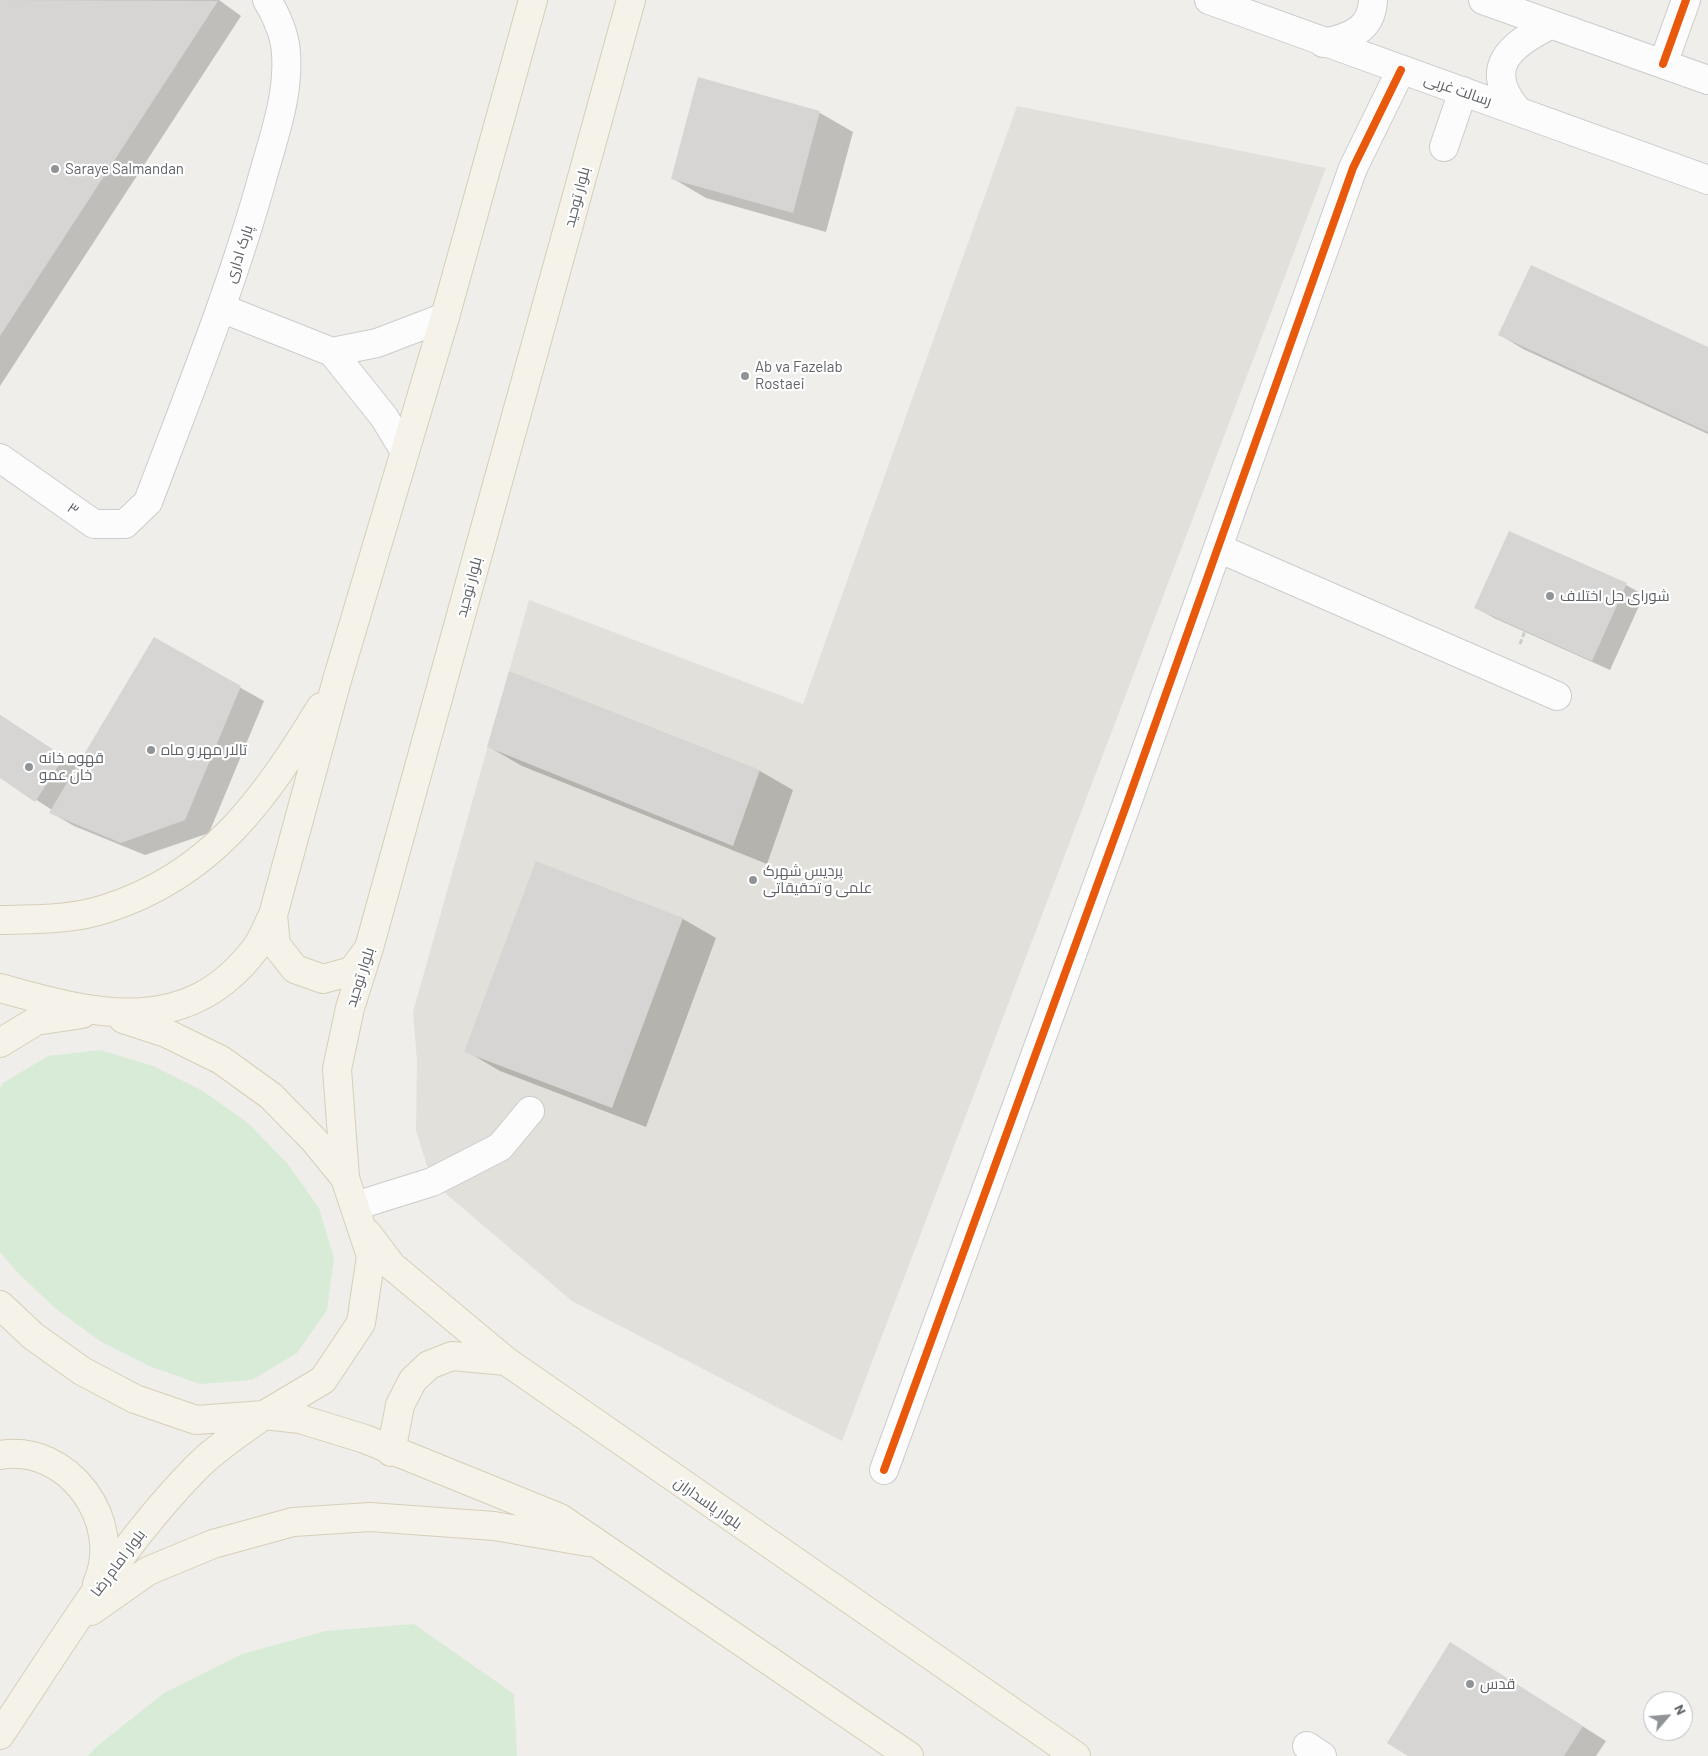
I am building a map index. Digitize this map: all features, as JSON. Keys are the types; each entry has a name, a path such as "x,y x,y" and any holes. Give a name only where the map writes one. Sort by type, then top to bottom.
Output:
{"main road":[{"path":"0,988 35,998 100,1011 136,1014 171,1009 205,996 234,975 257,947 273,915 337,680 445,317 533,0"},
{"name":"بلوار توحید","path":"345,1178 337,1069 350,1008 369,948 631,0"},
{"path":"0,920 52,919 105,910 154,889 203,859 248,815 286,763 337,680"},
{"path":"273,915 276,945 294,969 323,979 352,971 369,948"},
{"path":"0,1043 36,1021 100,1011 166,1033 221,1060 271,1096 314,1140 345,1178"},
{"name":"بلوار امام رضا","path":"0,1735 82,1611 140,1532 196,1467 264,1415 323,1380 361,1323 371,1256 345,1178"},
{"name":"بلوار پاسداران","path":"358,1215 392,1266 506,1361 1076,1756"},
{"path":"0,1305 33,1336 82,1371 135,1399 196,1420 264,1415 300,1419 365,1439 391,1452 560,1518 909,1756"},
{"path":"391,1452 400,1405 413,1380 429,1365 452,1356 506,1361"},
{"path":"0,1455 8,1453 37,1457 64,1470 85,1490 100,1516 105,1546 101,1575 82,1611"},
{"path":"82,1611 148,1571 214,1544 292,1522 370,1517 494,1526 594,1543"}],"street":[{"name":"پارک اداری","path":"148,502 221,308 256,199 284,99 286,52 276,14 267,0"},
{"name":"رسالت غربی","path":"1209,0 1323,43 1708,180"},
{"path":"1323,43 1346,39 1362,29 1373,12 1373,0"},
{"path":"1483,0 1708,80"},
{"path":"1662,64 1686,0"},
{"path":"1518,111 1506,97 1501,79 1504,61 1514,45 1550,25"},
{"path":"884,1470 1123,815 1352,168 1400,70"},
{"path":"1444,147 1462,91"},
{"path":"221,308 332,352 384,417 404,450"},
{"path":"332,352 377,344 445,317"},
{"name":"۳","path":"0,458 94,524 124,524 148,502"},
{"path":"1218,548 1557,696"},
{"path":"358,1215 432,1182 500,1147 530,1111"}],"shaded area":[{"name":"پردیس شهرک علمی و تحقیقاتی","path":"1017,106 1326,168 842,1441 572,1301 432,1182 416,1130 417,1061 413,1012 529,600 803,704"}],"green space":[{"path":"100,1050 153,1066 203,1091 248,1123 287,1163 319,1208 334,1258 327,1310 297,1353 252,1380 200,1384 149,1366 100,1341 56,1309 16,1271 0,1252 0,1088 3,1083 48,1056"},
{"path":"414,1624 514,1694 517,1756 88,1756 96,1747 164,1693 242,1654 326,1631"}],"building":[{"name":"Saraye Salmandan","path":"0,0 218,1 0,336"},
{"path":"698,77 820,111 793,213 671,179"},
{"path":"1531,265 1708,347 1708,432 1498,335"},
{"name":"شورای حل اختلاف","path":"1509,531 1627,583 1592,661 1474,608"},
{"name":"تالار مهر و ماه","path":"154,637 241,686 185,820 121,843 49,813"},
{"path":"509,671 760,770 733,846 487,747"},
{"name":"قهوه خانه خان عمو","path":"0,715 64,757 35,802 0,778"},
{"path":"536,861 683,918 612,1108 464,1052"},
{"name":"قدس","path":"1450,1642 1583,1726 1564,1756 1408,1756 1387,1743"}],"cycle path":[{"path":"1663,64 1686,0"},
{"path":"884,1470 1126,806 1353,168 1401,70"}],"place":[{"name":"Saraye Salmandan","path":"55,169"},
{"name":"Ab va Fazelab Rostaei","path":"745,376"},
{"name":"شورای حل اختلاف","path":"1550,596"},
{"name":"تالار مهر و ماه","path":"151,750"},
{"name":"قهوه خانه خان عمو","path":"29,767"},
{"name":"پردیس شهرک علمی و تحقیقاتی","path":"753,880"},
{"name":"قدس","path":"1470,1684"}]}
